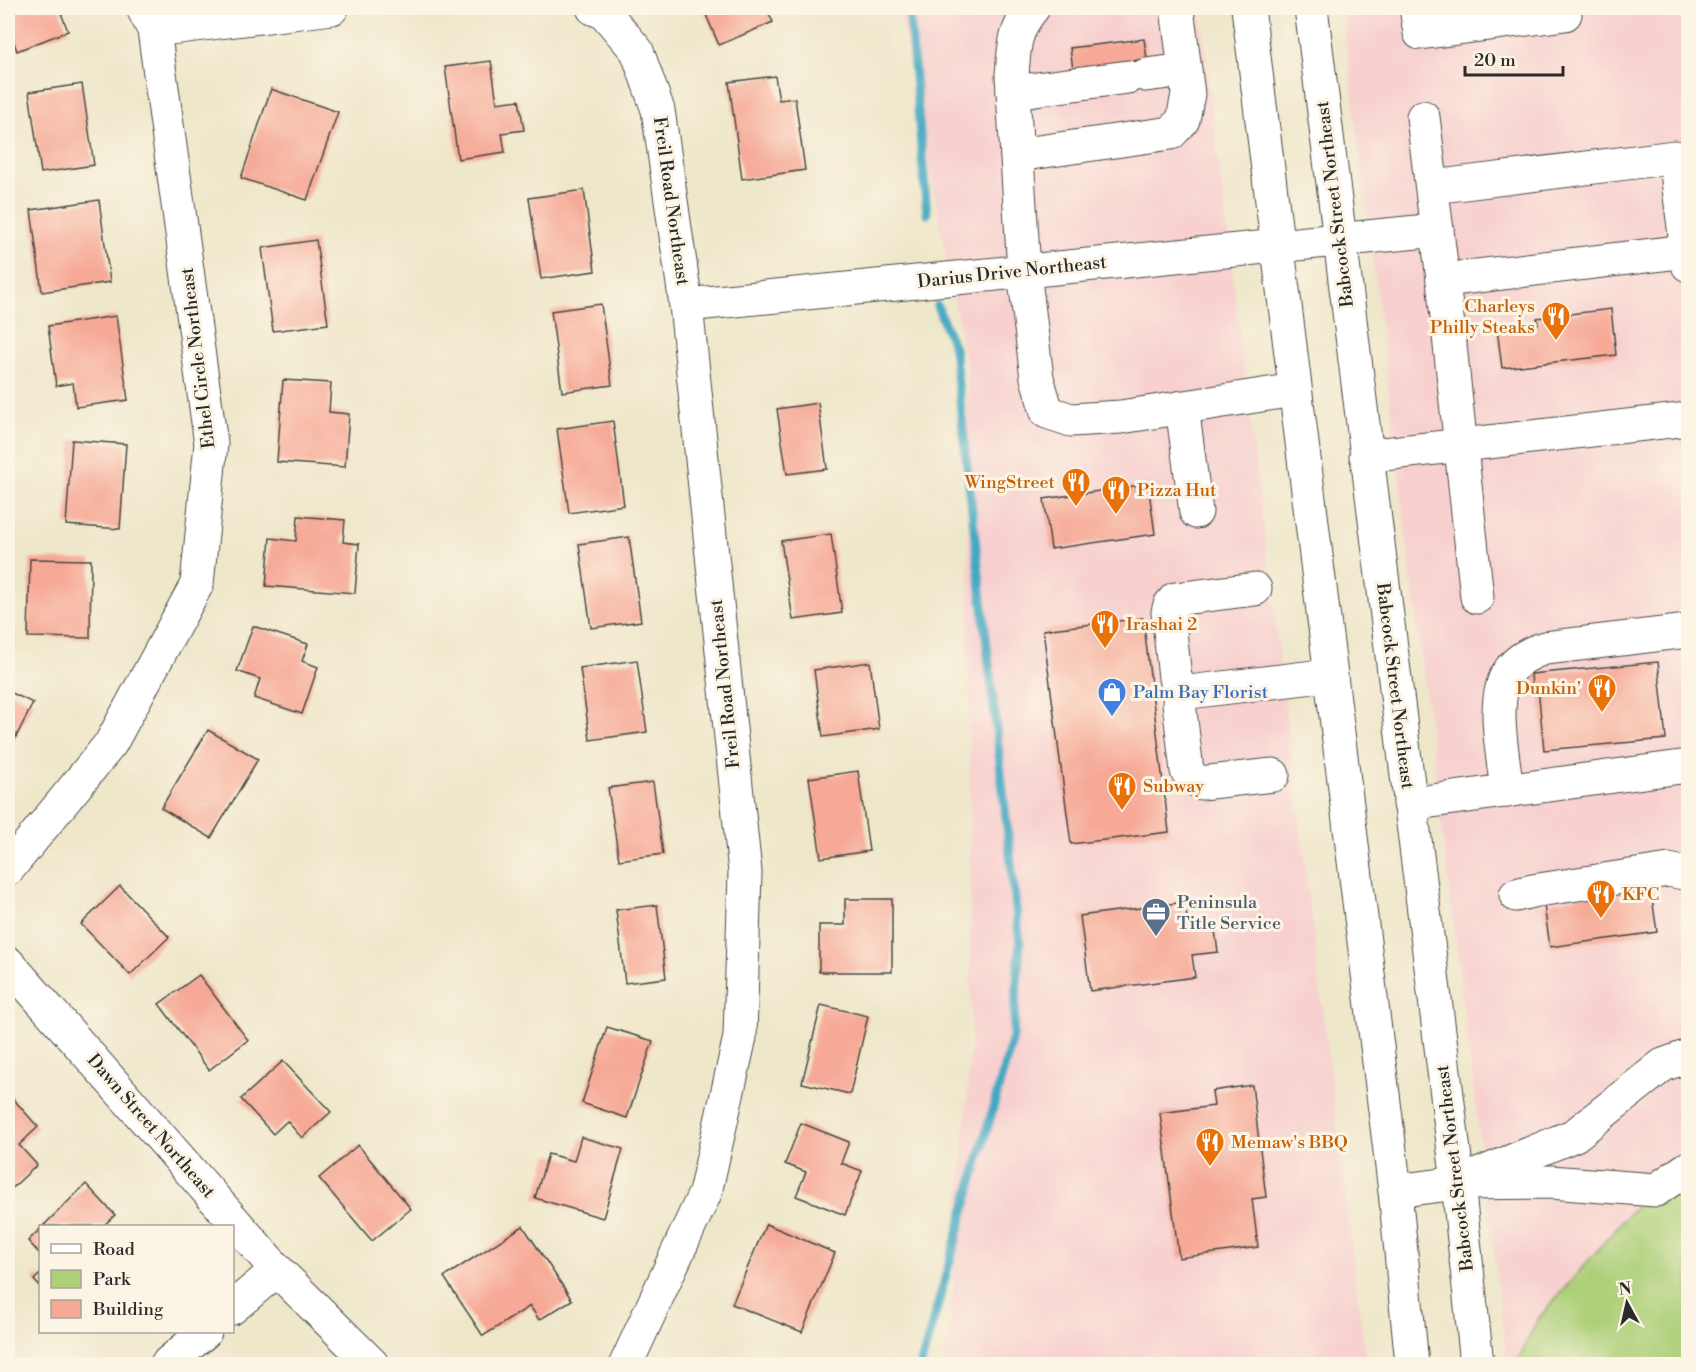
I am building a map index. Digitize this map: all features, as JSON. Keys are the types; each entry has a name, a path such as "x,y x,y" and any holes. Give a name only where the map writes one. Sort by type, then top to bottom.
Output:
{"street":[{"path":"149,19 332,8"},
{"name":"Freil Road Northeast","path":"593,8 605,13 637,51 658,110 686,305 745,872 740,1037 705,1193 626,1365"},
{"path":"1033,8 1021,23 1014,44 1012,76 1024,271 1037,378 1047,412 1071,420 1120,417 1294,390"},
{"path":"1017,155 1171,133 1183,120 1188,94 1177,8"},
{"path":"1248,8 1395,1191 1412,1365"},
{"name":"Babcock Street Northeast","path":"1311,8 1458,1183 1477,1365"},
{"path":"1416,8 1420,33 1565,14 1564,8"},
{"name":"Ethel Circle Northeast","path":"8,869 111,743 197,584 211,444 149,19"},
{"path":"1013,92 1185,70"},
{"path":"1424,117 1477,597"},
{"path":"1432,188 1675,157 1688,258 1443,280"},
{"name":"Darius Drive Northeast","path":"686,305 1437,230"},
{"path":"1182,407 1196,512"},
{"path":"1366,456 1689,419"},
{"path":"1189,692 1180,687 1175,678 1168,612 1170,605 1175,599 1255,589"},
{"path":"1507,791 1499,715 1500,691 1509,670 1519,661 1533,652 1561,645 1689,631"},
{"path":"1273,775 1201,783 1193,778 1187,771 1179,703 1182,697 1189,692 1330,675"},
{"path":"1410,804 1689,766"},
{"path":"1516,895 1669,870 1689,874"},
{"name":"Dawn Street Northeast","path":"8,963 277,1270 372,1365"},
{"path":"1458,1183 1575,1135 1663,1065 1689,1056"},
{"path":"1395,1191 1458,1183 1550,1182 1656,1190 1689,1168"},
{"path":"234,1306 277,1270"},
{"path":"166,1365 204,1333"}],"shaded area":[{"path":"899,8 1200,8 1366,1364 944,1364 943,1353 949,1343 971,1044 967,368"},
{"path":"1342,8 1688,8 1688,1188 1639,1202 1538,1319 1516,1364 1507,1364"}],"green space":[{"path":"1688,1188 1688,1364 1516,1364 1538,1319 1639,1202"}],"building":[{"path":"8,8 59,8 68,31 17,51 8,26"},
{"path":"703,8 766,8 773,22 719,45"},
{"path":"1144,39 1147,59 1073,69 1070,48"},
{"path":"491,61 497,103 519,100 524,130 502,133 505,152 458,159 445,67"},
{"path":"775,76 779,100 795,98 805,170 742,179 729,82"},
{"path":"82,84 94,165 41,173 29,92"},
{"path":"271,89 338,112 307,200 241,178"},
{"path":"584,190 595,271 541,279 529,198"},
{"path":"99,200 110,282 42,292 31,210"},
{"path":"316,240 328,324 273,331 262,248"},
{"path":"601,304 612,385 562,392 551,311"},
{"name":"Charleys Philly Steaks","path":"1611,309 1616,355 1502,368 1497,329 1538,324 1537,318"},
{"path":"116,316 128,400 76,407 73,383 56,386 48,326"},
{"path":"283,380 331,383 329,412 349,414 345,467 277,462"},
{"path":"818,403 827,469 787,474 777,409"},
{"path":"613,421 624,505 569,513 557,429"},
{"path":"72,440 126,444 120,529 66,525"},
{"path":"1148,484 1155,534 1051,549 1044,499"},
{"path":"298,516 345,520 343,542 359,544 355,593 266,586 270,538 296,541"},
{"path":"831,534 842,613 793,620 781,541"},
{"path":"629,537 641,621 591,628 579,544"},
{"path":"30,559 91,560 90,638 28,637"},
{"path":"1143,618 1169,832 1071,844 1043,630"},
{"path":"253,626 308,644 302,661 318,667 302,714 254,698 260,679 237,671"},
{"path":"637,660 647,732 590,740 580,668"},
{"path":"870,662 879,729 823,737 814,670"},
{"name":"Dunkin'","path":"1658,662 1666,739 1544,750 1538,687 1532,687 1531,674"},
{"path":"8,691 33,703 11,747 8,745"},
{"path":"208,730 258,759 211,838 161,808"},
{"path":"858,771 869,851 821,858 809,778"},
{"path":"653,782 663,854 619,860 608,788"},
{"path":"120,886 169,937 130,975 81,924"},
{"name":"KFC","path":"1613,888 1614,895 1651,891 1657,932 1550,947 1544,905"},
{"path":"845,899 892,899 892,972 819,972 819,925 845,925"},
{"path":"1185,902 1188,927 1214,923 1218,952 1192,955 1195,977 1090,991 1080,916"},
{"path":"657,905 666,978 625,983 616,910"},
{"path":"199,975 248,1040 209,1070 159,1004"},
{"path":"821,1005 868,1016 850,1094 802,1083"},
{"path":"607,1027 653,1041 627,1118 582,1103"},
{"path":"283,1061 331,1112 302,1138 287,1121 273,1134 241,1099"},
{"path":"1252,1085 1266,1197 1252,1199 1258,1247 1179,1258 1160,1113 1214,1106 1212,1091"},
{"path":"8,1093 38,1127 19,1145 37,1165 8,1192"},
{"path":"801,1123 849,1142 841,1163 862,1171 845,1215 796,1196 806,1172 785,1164"},
{"path":"581,1137 623,1149 603,1218 535,1198 548,1154 574,1161"},
{"path":"358,1145 411,1209 372,1241 319,1178"},
{"path":"86,1184 115,1215 104,1225 44,1225"},
{"path":"766,1224 835,1253 802,1332 732,1304"},
{"path":"523,1226 572,1300 539,1320 530,1306 483,1336 444,1277"},
{"path":"39,1230 39,1253 28,1241"},
{"path":"39,1275 39,1286 34,1280"}],"waterway":[{"path":"909,8 927,214"},
{"path":"921,1364 1013,1037 1020,944 954,348 937,306"}],"place":[{"name":"Charleys Philly Steaks","path":"1556,342"},
{"name":"WingStreet","path":"1076,508"},
{"name":"Pizza Hut","path":"1116,516"},
{"name":"Irashai 2","path":"1105,650"},
{"name":"Dunkin'","path":"1602,714"},
{"name":"Palm Bay Florist","path":"1112,718"},
{"name":"Subway","path":"1122,812"},
{"name":"KFC","path":"1601,920"},
{"name":"Peninsula Title Service","path":"1156,938"},
{"name":"Memaw's BBQ","path":"1210,1168"}]}
